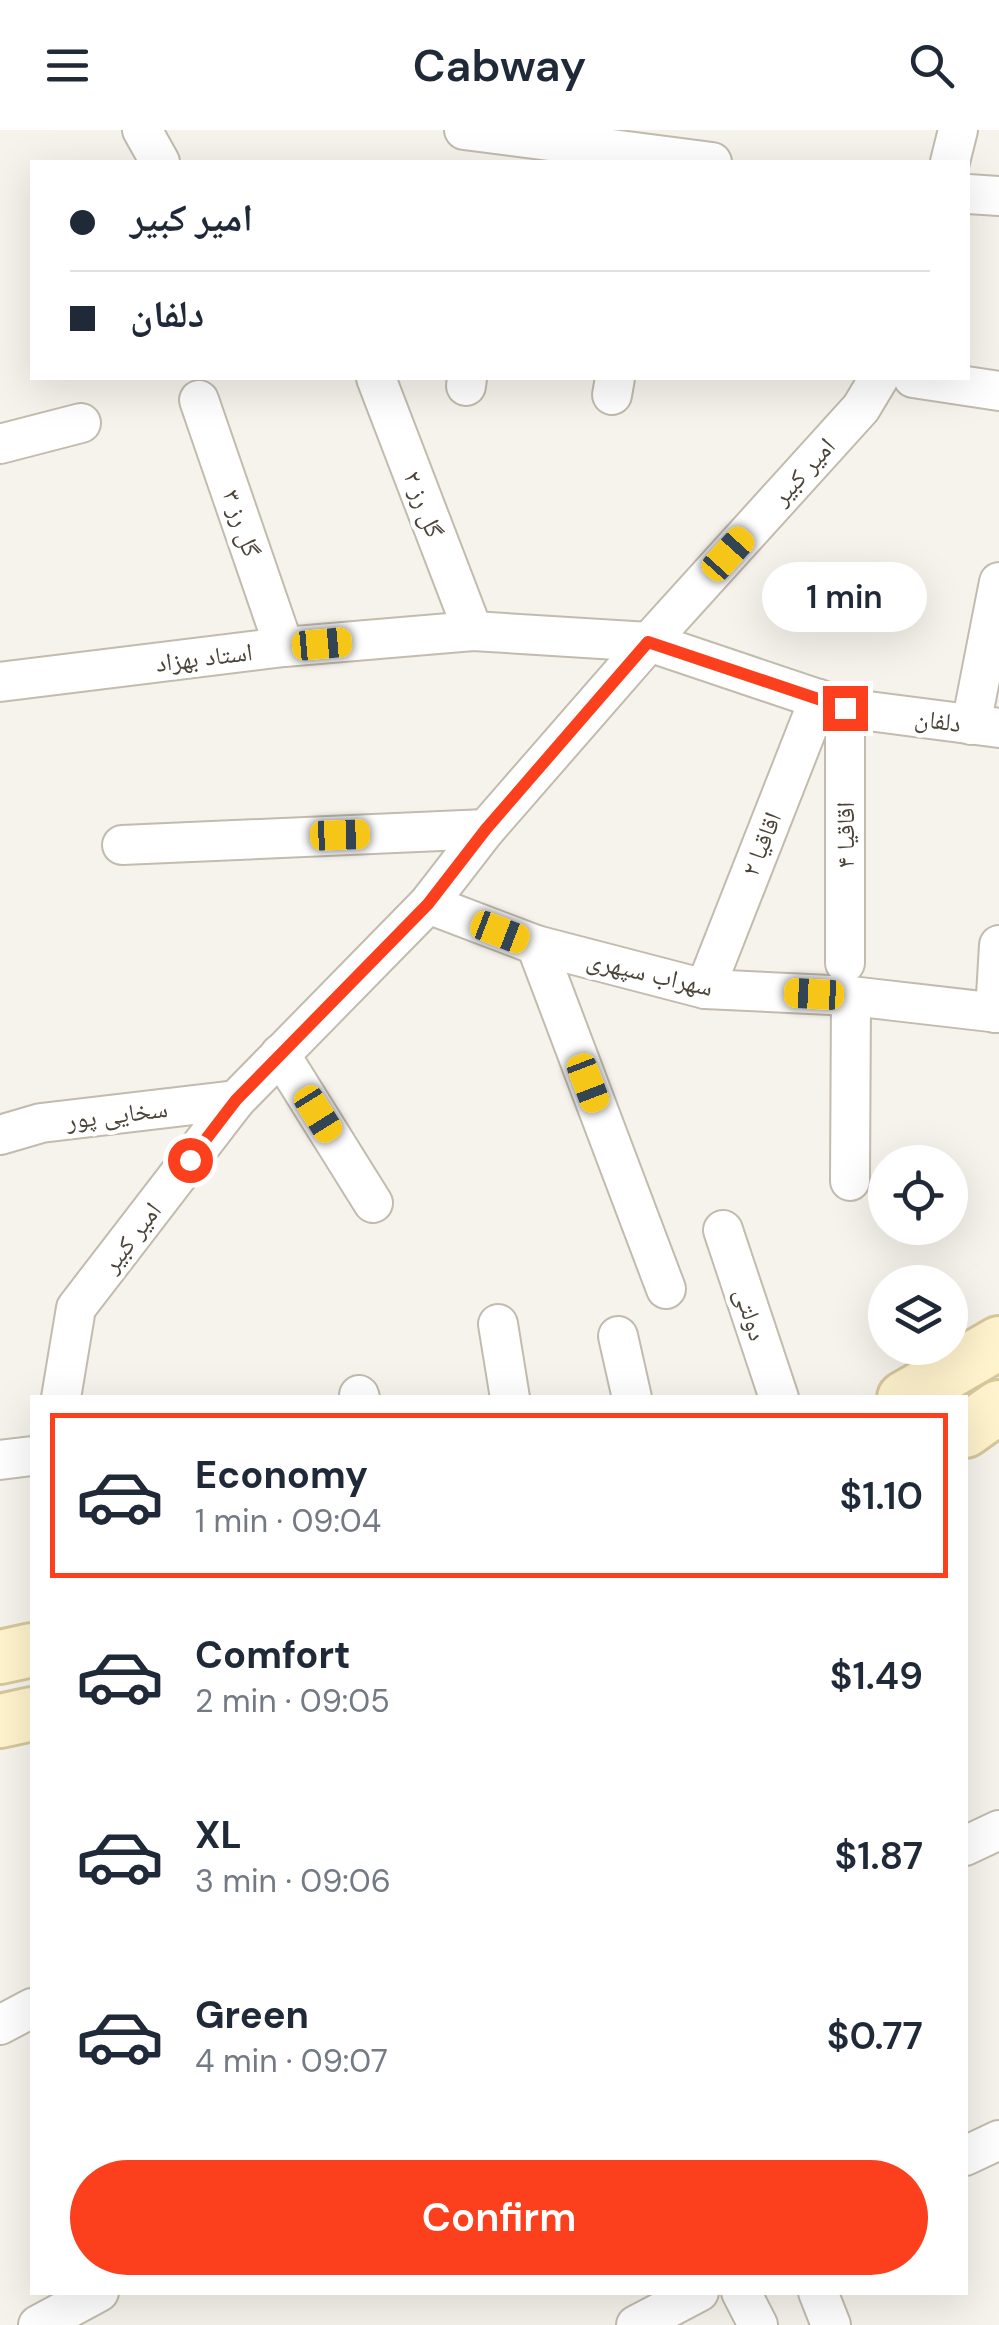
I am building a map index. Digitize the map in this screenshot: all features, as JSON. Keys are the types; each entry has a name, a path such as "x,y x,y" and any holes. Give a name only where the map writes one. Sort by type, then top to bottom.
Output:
{"main road":[{"path":"909,1395 999,1343"},
{"path":"968,1429 999,1406"},
{"path":"0,1657 30,1650"},
{"path":"0,1721 30,1714"}],"street":[{"path":"142,130 159,160"},
{"path":"464,130 503,149 680,160"},
{"path":"950,160 958,130"},
{"path":"970,194 999,196"},
{"name":"گل رز ۲","path":"377,380 472,631"},
{"name":"امیر کبیر","path":"61,1395 76,1308 236,1100 428,904 486,829 648,642 861,408 878,380"},
{"path":"926,380 999,391"},
{"name":"گل رز ۳","path":"199,400 284,646"},
{"path":"0,444 80,422"},
{"path":"985,726 999,582"},
{"name":"استاد بهزاد","path":"0,682 284,646 472,631 648,642"},
{"name":"دلفان","path":"648,642 832,703 985,726"},
{"name":"اقاقیا ۴","path":"832,703 848,980 850,1181"},
{"name":"اقاقیا ۲","path":"706,990 832,703"},
{"path":"122,845 486,829"},
{"name":"سهراب سپهری","path":"428,904 536,945 706,990 848,980 997,1013"},
{"path":"536,945 666,1290"},
{"path":"997,1013 999,945"},
{"path":"280,1054 373,1203"},
{"name":"سخایی پور","path":"0,1136 41,1123 236,1100"},
{"name":"دولتی","path":"724,1230 778,1395"},
{"path":"498,1324 510,1395"},
{"path":"618,1336 631,1395"},
{"path":"0,1460 30,1456"},
{"path":"968,1845 999,1830"},
{"path":"0,2024 30,2009"},
{"path":"968,2155 999,2140"},
{"path":"38,2325 93,2295"},
{"path":"636,2325 693,2295"},
{"path":"743,2295 758,2325"},
{"path":"819,2295 831,2325"}],"route":[{"path":"190,1160 236,1100 428,904 486,829 648,642 845,708"}]}
